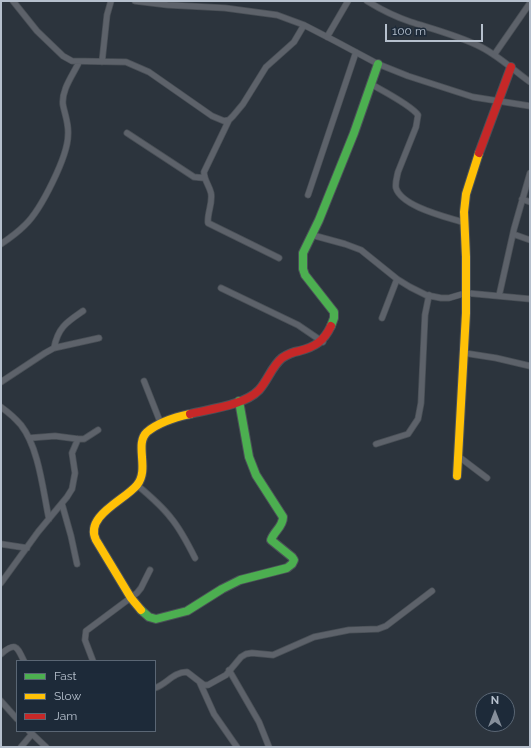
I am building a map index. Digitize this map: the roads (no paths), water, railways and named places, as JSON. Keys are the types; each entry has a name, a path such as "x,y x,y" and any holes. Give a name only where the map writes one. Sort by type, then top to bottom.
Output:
{"street":[{"path":"13,1 37,31 63,56 72,62 126,62 149,72 212,116 224,121 229,120"},
{"path":"102,62 107,15 111,1"},
{"path":"135,1 174,3 277,15 304,25 378,64 408,76 473,97 530,106"},
{"path":"327,36 348,1"},
{"path":"367,1 378,8 409,21 454,35 479,46 511,67 530,82"},
{"path":"494,56 530,3"},
{"path":"279,258 208,223 211,192 204,178 204,172 229,120 243,104 266,67 294,42 304,25"},
{"path":"308,195 356,52"},
{"path":"1,244 26,224 41,202 60,168 68,136 68,122 63,103 64,92 79,62"},
{"path":"239,402 249,457 256,475 283,517 281,526 272,534 271,540 276,546 292,555 294,562 287,568 240,580 222,589 196,606 177,614 156,619 148,617 132,598 97,542 93,530 95,523 102,515 125,497 142,478 144,465 142,440 148,431 161,424 185,415 223,407 252,396 261,387 279,360 289,354 316,346 323,342 333,325 335,313 304,275 303,253 312,235 354,133 378,64"},
{"path":"457,476 466,293 466,194 480,150 511,67"},
{"path":"372,84 405,104 418,115 416,127 396,179 396,187 400,195 410,202 427,210 465,223"},
{"path":"127,133 194,177 204,178"},
{"path":"499,296 513,234 530,173"},
{"path":"522,199 530,202"},
{"path":"513,234 530,240"},
{"path":"312,235 361,250 397,279 429,296 449,298 466,293 530,299"},
{"path":"382,318 397,279"},
{"path":"221,288 298,325 323,342"},
{"path":"376,444 408,434 418,419 421,403 425,315 429,296"},
{"path":"54,348 56,336 60,329 83,311"},
{"path":"1,382 54,348 99,338"},
{"path":"464,353 496,358 530,366"},
{"path":"144,381 161,424"},
{"path":"1,406 22,426 35,451 49,519"},
{"path":"29,438 55,436 84,439 91,436 98,430"},
{"path":"1,583 70,493 75,473 72,454 78,439"},
{"path":"458,456 487,478"},
{"path":"137,485 170,517 183,534 195,558"},
{"path":"62,504 70,531 77,564"},
{"path":"1,544 27,548"},
{"path":"93,660 85,640 86,631 132,598 142,588 150,570"},
{"path":"156,687 172,676 182,672 188,672 200,682 208,684 226,675 229,670 246,654 273,655 314,637 349,630 378,629 386,626 432,591"},
{"path":"1,654 11,647 16,647 19,649 24,660"},
{"path":"229,670 259,722 269,747"},
{"path":"200,682 214,714 237,747"},
{"path":"1,701 16,718"},
{"path":"1,712 6,706"},
{"path":"21,747 31,732 46,747"}]}
